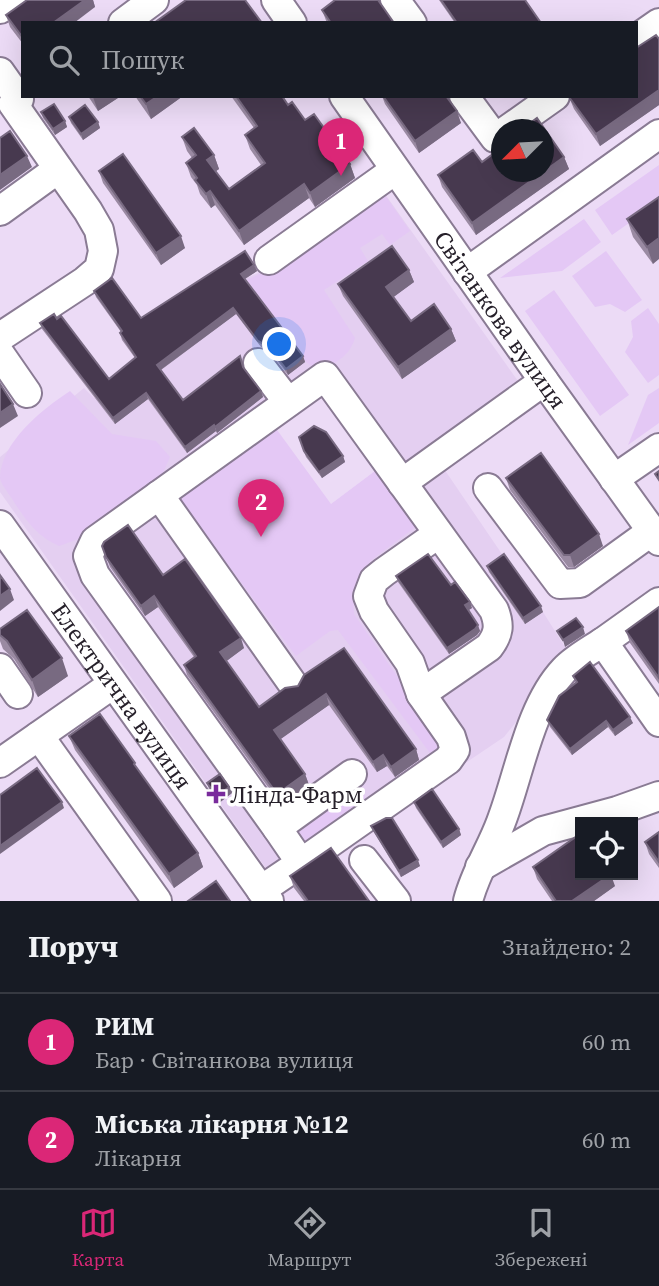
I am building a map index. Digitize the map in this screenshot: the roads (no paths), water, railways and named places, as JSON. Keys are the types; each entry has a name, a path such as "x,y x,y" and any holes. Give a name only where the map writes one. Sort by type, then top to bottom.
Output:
{"street":[{"path":"0,9 13,0"},
{"path":"126,21 154,0"},
{"path":"276,0 291,21"},
{"path":"396,0 411,21"},
{"path":"656,0 659,6"},
{"path":"638,38 659,23"},
{"path":"0,72 14,103 99,230 103,251 99,269 85,281 0,337"},
{"path":"465,98 491,133"},
{"path":"523,119 552,98"},
{"name":"Світанкова вулиця","path":"351,99 395,170 655,536"},
{"path":"467,272 659,134"},
{"path":"0,211 58,169"},
{"path":"269,260 395,170"},
{"path":"0,354 27,393"},
{"path":"258,363 288,402"},
{"path":"301,863 152,657 90,566 88,556 94,541 325,376 494,610 499,629 496,639 489,647 421,694"},
{"path":"402,483 544,381"},
{"path":"614,480 659,448"},
{"path":"488,488 560,584 580,583 655,536"},
{"path":"159,495 292,683"},
{"name":"Електрична вулиця","path":"0,524 265,896"},
{"path":"265,896 301,863 452,755 455,750 452,737 421,694 410,663 374,611 369,596 374,580 438,534"},
{"path":"468,901 472,882 501,822 514,778 545,696 565,669 659,602"},
{"path":"603,642 659,722"},
{"path":"0,668 18,694"},
{"path":"0,764 113,684"},
{"path":"38,736 156,901"},
{"path":"277,828 352,774"},
{"path":"480,867 543,831 659,796"},
{"path":"364,860 396,901"}],"place":[{"name":"РИМ","path":"341,176"},
{"name":"Міська лікарня №12","path":"261,537"},
{"name":"Лінда-Фарм","path":"216,794"}]}
